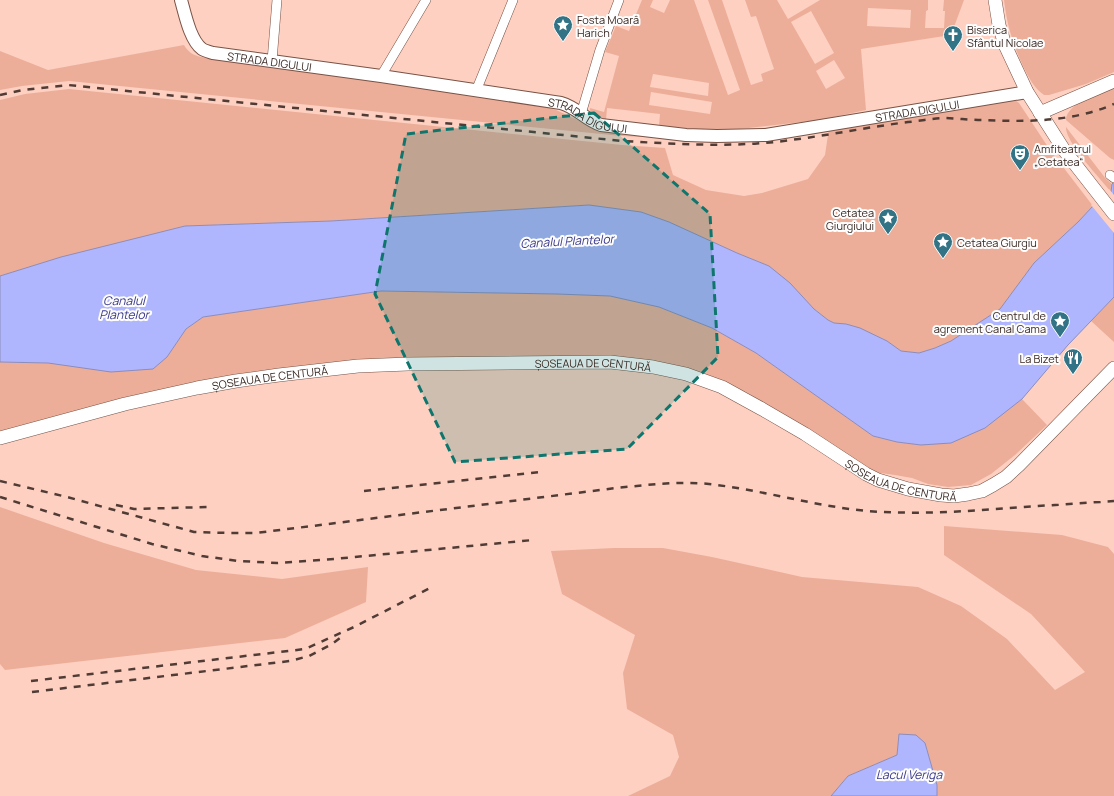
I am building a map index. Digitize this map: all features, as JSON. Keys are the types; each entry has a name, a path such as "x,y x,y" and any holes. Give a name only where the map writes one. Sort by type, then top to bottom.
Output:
{"main road":[{"path":"995,0 999,25 1005,45 1027,92 1064,150 1114,214"},
{"path":"1040,113 1114,81"},
{"name":"ȘOSEAUA DE CENTURĂ","path":"0,438 92,413 183,391 279,375 358,366 408,364 610,362 653,366 686,374 722,387 799,431 866,474 878,480 908,489 954,496 982,491 1006,477 1114,368"}],"street":[{"name":"STRADA DIGULUI","path":"181,0 196,44 202,49 213,53 561,103 573,107 588,120 600,125 686,135 766,135 1027,92"},
{"path":"272,61 278,0"},
{"path":"381,76 426,0"},
{"path":"476,91 513,0"},
{"path":"581,114 600,50 619,0"}],"highlighted area":[{"path":"594,113 710,214 718,357 627,449 455,462 375,294 406,134"}],"shaded area":[{"path":"642,0 653,0 650,7 664,13 670,0 694,0 728,95 740,90 708,0 722,0 751,85 763,81 761,74 774,69 756,16 751,17 745,0 777,0 788,19 820,0 928,0 925,28 944,28 944,0 964,0 951,35 861,49 866,110 820,120 731,130 659,126 660,114 607,108 606,120 593,115 590,108 604,112 619,56 605,52 616,26 629,31","holes":["868,8 911,10 910,28 867,26","811,11 834,53 815,64 791,22","834,60 845,78 826,89 816,71","653,74 709,83 708,96 650,87","651,92 712,102 710,114 649,105"]},
{"path":"1004,0 1114,0 1114,72 1086,84 1049,95 1044,95 1032,83 1020,60 1009,26"},
{"path":"184,45 191,53 201,57 542,106 556,110 586,124 664,138 622,136 69,81 0,90 0,51 48,70"},
{"path":"1114,84 1114,160 1066,120 1067,114 1071,109 1085,99"},
{"path":"69,89 622,145 665,148 673,175 706,190 744,196 762,193 808,179 825,155 829,128 1015,100 1019,103 1050,150 1093,206 1034,263 1000,309 951,341 919,353 901,351 887,341 846,324 834,323 828,320 814,309 769,266 669,222 641,212 589,205 331,221 185,226 0,276 0,100 25,94"},
{"path":"1066,127 1106,179 1112,184 1111,192 1077,151 1067,134"},
{"path":"381,291 610,296 659,307 712,328 756,353 873,436 897,442 921,445 1003,413 1022,399 1047,425 1015,455 991,474 971,485 948,487 928,484 912,478 873,472 748,393 721,380 692,370 355,360 0,433 0,362 48,363 167,357 186,329 203,317"},
{"path":"1114,297 1114,342 1091,321"},
{"path":"0,507 104,543 196,570 282,579 368,567 366,602 285,638 5,670 0,664"},
{"path":"944,526 1062,535 1108,547 1114,554 1114,796 937,796 937,785 925,743 899,734 897,755 848,776 831,796 628,796 670,776 679,757 673,735 627,709 623,673 635,635 562,594 551,551 614,548 663,548 802,577 918,587 961,606 1007,639 1055,690 1085,672 1031,614 944,555"}],"water":[{"name":"Canalul Plantelor","path":"1114,182 1114,297 1068,345 1022,399 985,428 951,443 921,445 897,442 873,436 756,353 712,328 659,307 610,296 381,291 203,317 186,329 167,357 153,369 111,372 48,363 0,362 0,276 61,257 185,226 331,221 589,205 641,212 669,222 769,266 790,283 814,309 828,320 834,323 846,324 860,328 887,341 901,351 919,353 951,341 1000,309 1034,263 1093,206 1111,192 1112,184"},
{"name":"Lacul Veriga","path":"899,734 916,735 925,743 937,785 937,796 831,796 848,776 897,755"}],"pier":[{"path":"1109,189 1114,195 1114,233 1091,205"}],"railway":[{"path":"0,95 23,90 68,85 622,141 706,145 749,144 806,138 941,118 1016,121 1050,120 1066,118 1098,110 1114,104"},
{"path":"364,491 541,472"},
{"path":"0,481 67,497 194,532 229,533 256,533 616,488 674,483 709,484 749,490 827,506 887,512 926,513 1114,501"},
{"path":"0,497 152,544 202,556 238,561 277,563 334,559 533,540"},
{"path":"116,505 134,509 207,507"},
{"path":"31,681 305,649 354,627 434,586"},
{"path":"32,692 290,661 309,656 340,638"}],"place":[{"name":"Fosta Moară Harich","path":"563,42"},
{"name":"Biserica Sfântul Nicolae","path":"953,52"},
{"name":"Amfiteatrul „Cetatea“","path":"1020,171"},
{"name":"Cetatea Giurgiului","path":"888,235"},
{"name":"Cetatea Giurgiu","path":"943,259"},
{"name":"Centrul de agrement Canal Cama","path":"1060,338"},
{"name":"La Bizet","path":"1073,375"}]}
